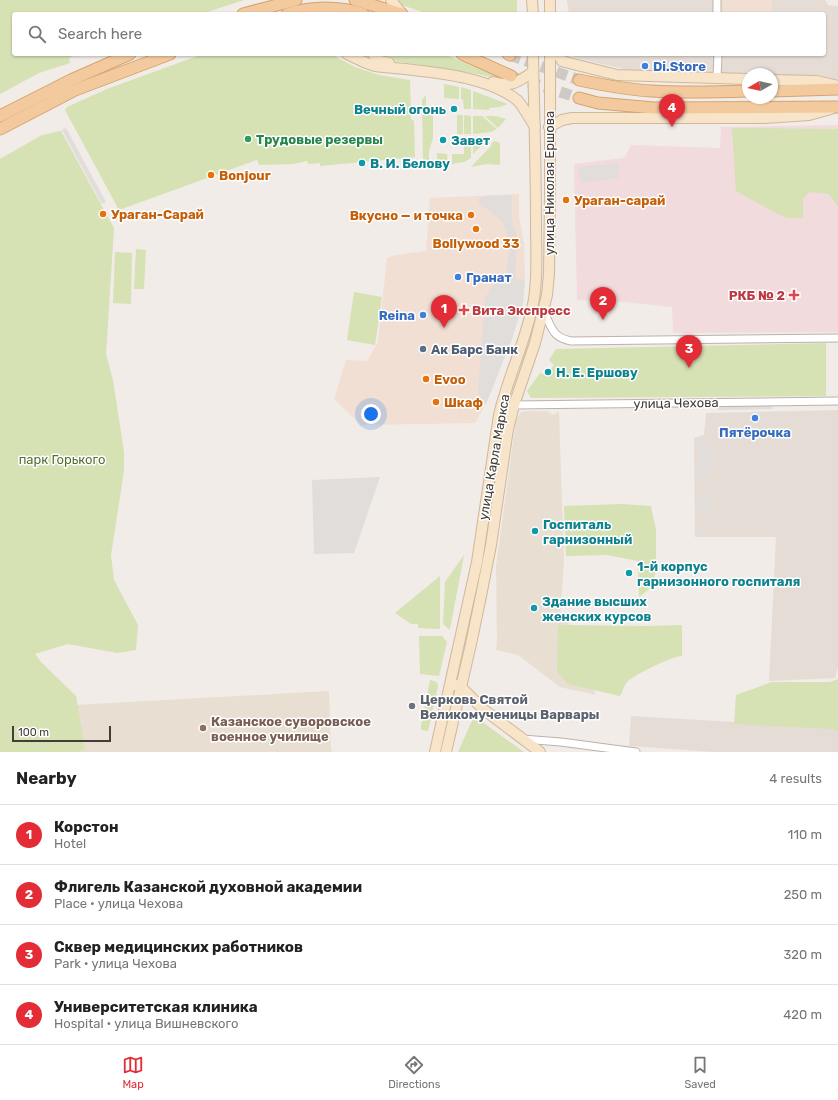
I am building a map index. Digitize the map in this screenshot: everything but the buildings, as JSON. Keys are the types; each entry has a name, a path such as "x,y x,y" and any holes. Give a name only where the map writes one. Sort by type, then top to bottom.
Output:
{"main road":[{"path":"249,12 283,0"},
{"path":"250,12 296,0"},
{"path":"355,0 395,12"},
{"path":"391,0 400,12"},
{"path":"532,0 533,12"},
{"path":"550,0 550,12"},
{"path":"297,12 323,8 350,10 356,12"},
{"path":"0,116 70,80 125,56"},
{"path":"0,129 75,90 165,56"},
{"path":"351,56 375,66 465,78 491,86 507,93 518,101 536,127"},
{"path":"375,56 383,62 466,74 504,85 516,83 533,72"},
{"path":"466,56 511,76"},
{"name":"улица Николая Ершова","path":"533,56 536,163"},
{"name":"улица Николая Ершова","path":"544,312 548,295 549,274 550,56"},
{"path":"559,56 562,60 573,64 617,75 742,79"},
{"path":"579,80 626,89 651,91 742,91"},
{"path":"778,80 816,81 838,86"},
{"path":"778,90 838,89"},
{"path":"579,98 598,103 654,108 838,107"},
{"path":"549,127 562,120 572,118 765,118 809,115 838,107"},
{"name":"улица Карла Маркса","path":"435,752 477,562 499,415 504,392 526,333 534,298 536,271 536,163"},
{"name":"улица Карла Маркса","path":"446,752 471,644 488,559 508,429 514,405 544,312"},
{"path":"450,682 461,687 483,709 540,752"}],"street":[{"path":"717,0 717,12"},
{"path":"717,78 718,56"},
{"path":"544,312 555,335 571,342 838,338"},
{"name":"улица Чехова","path":"514,405 838,401"},
{"path":"522,739 561,742 610,750 636,752"}],"shaded area":[{"path":"567,0 715,0 715,12 569,12"},
{"path":"715,0 772,0 772,12 715,12"},
{"path":"772,0 825,0 828,5 838,6 838,79 778,77 778,68 742,68 742,74 637,72 575,58 574,56 826,56 826,12 772,12"},
{"path":"838,125 838,332 673,333 672,307 625,302 577,300 574,164 624,158 630,148 630,145 720,148 721,127"},
{"path":"66,128 106,202 102,204 62,130"},
{"path":"618,163 619,178 581,183 579,167"},
{"path":"519,194 519,216 524,243 525,280 523,303 512,339 486,404 475,423 361,425 334,399 346,360 367,361 378,342 387,258 396,255 426,251 430,198"},
{"path":"512,195 512,222 517,235 515,279 525,280 523,303 512,339 486,404 478,394 485,299 490,288 507,274 510,241 501,220 479,203 479,198 482,198 482,196"},
{"path":"714,405 770,405 773,409 718,410"},
{"path":"838,410 838,667 835,678 769,681 776,537 695,537 694,438 704,435 706,413"},
{"path":"525,411 547,411 553,415 559,411 564,560 560,618 569,623 576,651 596,695 560,687 518,655 496,650 496,566 516,421 520,413"},
{"path":"699,446 711,446 711,472 699,472"},
{"path":"380,477 354,553 314,554 312,480"},
{"path":"699,495 709,495 710,512 699,512"},
{"name":"Казанское суворовское военное училище","path":"329,691 331,751 334,752 75,752 75,705"},
{"path":"631,716 838,728 838,752 713,752 629,746"}],"green space":[{"path":"0,0 244,0 207,12 12,12 12,56 74,56 69,58 70,63 39,73 0,94"},
{"path":"395,0 517,0 517,12 422,12 399,4"},
{"name":"Трудовые резервы","path":"198,56 335,56 355,67 379,75 410,80 411,119 414,121 415,157 320,166 320,163 308,164 307,161 293,164 259,165 257,160 119,210 65,110 67,107 107,89"},
{"path":"380,56 449,56 510,82 482,75 386,60"},
{"path":"444,84 459,87 459,99 444,98"},
{"path":"461,87 471,90 471,109 464,109 463,100 461,99"},
{"path":"473,91 508,104 500,107 489,108 489,110 473,109"},
{"path":"426,95 426,115 433,115 433,138 429,151 429,166 425,163 423,158 422,100"},
{"path":"457,115 463,115 463,134 457,134"},
{"path":"464,115 471,116 471,134 464,134"},
{"path":"473,116 482,116 497,129 491,132 473,134"},
{"path":"485,116 496,116 506,119 498,128"},
{"path":"732,128 838,129 838,206 829,194 809,192 803,199 803,218 787,218 736,191"},
{"name":"парк Горького","path":"61,131 114,228 106,354 113,380 124,452 124,471 111,555 114,580 138,625 136,650 117,653 68,644 35,654 41,662 76,696 85,749 79,752 0,752 0,159 42,135"},
{"path":"464,137 471,137 471,158 464,162 452,164 452,154 464,154"},
{"path":"473,137 488,140 473,154"},
{"path":"494,141 500,143 500,165 486,164 471,167 492,145 491,144"},
{"path":"437,153 447,154 448,166 437,166"},
{"path":"136,249 146,250 144,289 134,289"},
{"path":"115,252 132,253 131,304 113,303"},
{"path":"354,292 382,297 375,345 347,340"},
{"path":"826,343 826,396 531,398 527,391 540,373 546,375 554,365 549,360 556,349"},
{"path":"621,504 651,506 656,530 654,585 639,597 638,561 607,555 566,556 564,506"},
{"path":"464,555 450,630 443,624 445,582"},
{"path":"440,576 440,629 418,628 418,624 411,624 395,613"},
{"path":"558,625 682,625 682,656 662,662 631,679 627,682 620,696 568,684 557,672"},
{"path":"419,636 442,636 447,642 439,676 420,674"},
{"path":"838,679 838,732 834,729 734,724 736,695 772,682 830,682"},
{"path":"430,680 437,682 438,686 428,731 421,730 421,726"},
{"path":"474,716 524,752 458,752"}],"tunnel":[{"path":"513,56 579,80"},
{"path":"513,77 579,98"}],"place":[{"name":"Di.Store","path":"645,66"},
{"name":"Вечный огонь","path":"454,109"},
{"name":"Университетская клиника","path":"672,127"},
{"name":"Трудовые резервы","path":"248,139"},
{"name":"Завет","path":"443,140"},
{"name":"В. И. Белову","path":"362,163"},
{"name":"Bonjour","path":"211,175"},
{"name":"Ураган-сарай","path":"566,200"},
{"name":"Ураган-Сарай","path":"103,214"},
{"name":"Вкусно — и точка","path":"471,215"},
{"name":"Bollywood 33","path":"476,229"},
{"name":"Гранат","path":"458,277"},
{"name":"РКБ № 2","path":"794,295"},
{"name":"Вита Экспресс","path":"464,310"},
{"name":"Reina","path":"423,315"},
{"name":"Флигель Казанской духовной академии","path":"603,320"},
{"name":"Корстон","path":"444,328"},
{"name":"Ак Барс Банк","path":"423,349"},
{"name":"Сквер медицинских работников","path":"689,368"},
{"name":"Н. Е. Ершову","path":"548,372"},
{"name":"Evoo","path":"426,379"},
{"name":"Шкаф","path":"436,402"},
{"name":"Пятёрочка","path":"755,418"},
{"name":"Госпиталь гарнизонный","path":"535,531"},
{"name":"1-й корпус гарнизонного госпиталя","path":"629,573"},
{"name":"Здание высших женских курсов","path":"534,608"},
{"name":"Церковь Святой Великомученицы Варвары","path":"412,706"},
{"name":"Казанское суворовское военное училище","path":"203,728"}]}
